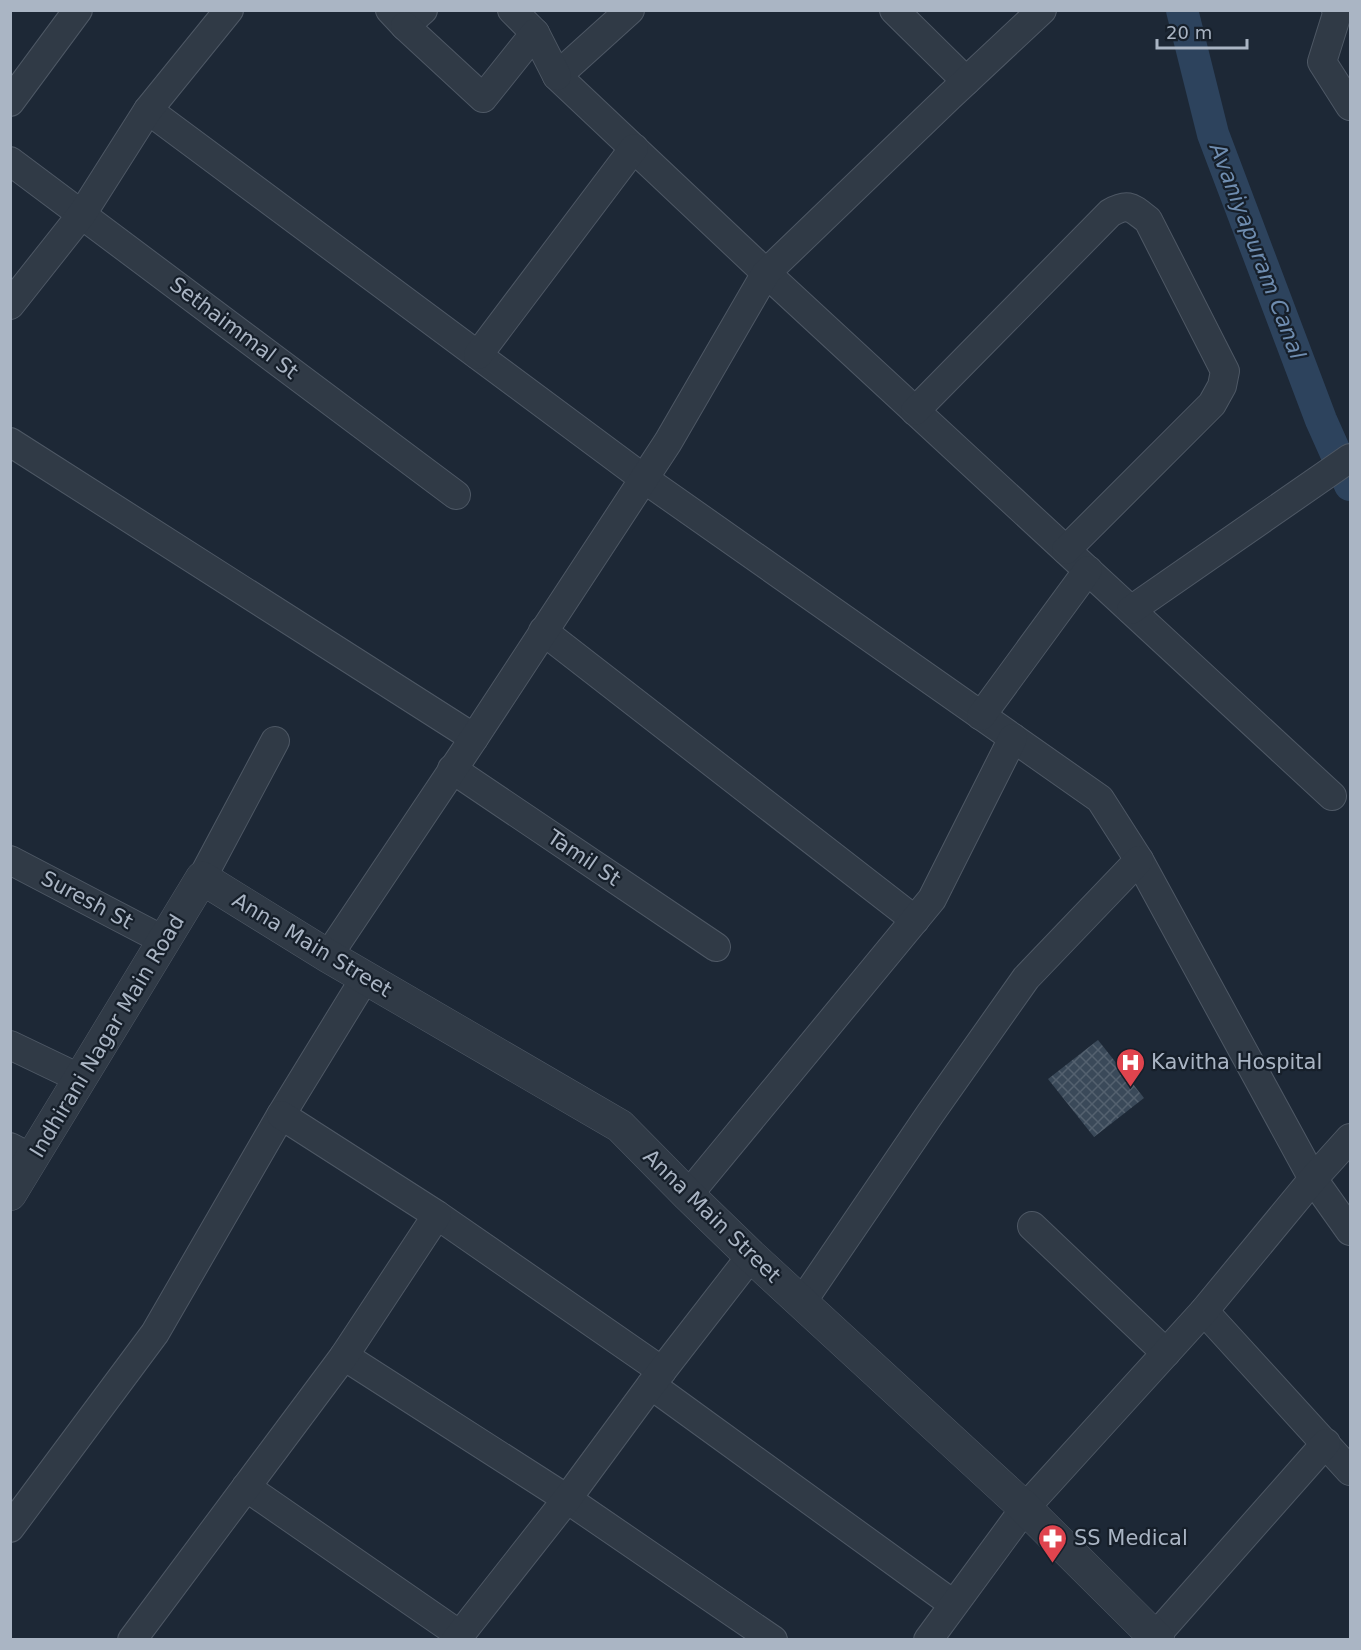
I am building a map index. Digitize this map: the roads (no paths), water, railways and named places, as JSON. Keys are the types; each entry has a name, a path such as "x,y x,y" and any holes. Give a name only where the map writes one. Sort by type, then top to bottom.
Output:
{"street":[{"path":"10,102 78,10"},
{"path":"10,305 82,214 148,110 229,10"},
{"path":"512,10 535,33 557,76 766,273 1332,796"},
{"path":"557,76 630,10"},
{"path":"894,10 966,81"},
{"path":"328,956 668,442 766,273 1042,10"},
{"path":"1335,10 1337,14 1322,62 1350,106"},
{"path":"406,16 483,98 535,33"},
{"path":"148,110 643,478 1100,799 1139,860 1313,1179 1350,1231"},
{"path":"478,355 634,148"},
{"name":"Sethaimmal St","path":"10,160 456,495"},
{"path":"915,411 1110,213 1122,206 1131,207 1148,220 1225,371 1222,386 1212,404 1066,549"},
{"path":"10,442 474,738"},
{"path":"1131,610 1350,458"},
{"path":"981,716 1089,570"},
{"path":"543,631 915,920"},
{"path":"687,1195 932,899 1012,738"},
{"path":"202,878 275,741"},
{"name":"Tamil St","path":"452,769 717,947"},
{"name":"Suresh St","path":"10,860 163,940"},
{"path":"802,1302 1026,978 1139,860"},
{"name":"Indhirani Nagar Main Road","path":"10,1194 22,1153 81,1079 202,878"},
{"name":"Anna Main Street","path":"202,878 365,978 620,1126 687,1195 1025,1509 1155,1638"},
{"path":"10,1528 154,1333 281,1115 365,978"},
{"path":"10,1045 81,1079"},
{"path":"281,1115 437,1215 657,1378 953,1604"},
{"path":"928,1640 1025,1509 1204,1311 1313,1179 1350,1138"},
{"path":"132,1640 344,1356 437,1215"},
{"path":"1032,1226 1166,1353"},
{"path":"246,1487 458,1637 567,1499 751,1256"},
{"path":"1204,1311 1350,1471"},
{"path":"344,1356 567,1499 773,1640"},
{"path":"1155,1638 1326,1443"}],"waterway":[{"name":"Avaniyapuram Canal","path":"1182,10 1213,134 1321,420 1350,485"}],"place":[{"name":"Kavitha Hospital","path":"1130,1088"},
{"name":"SS Medical","path":"1053,1564"}]}
